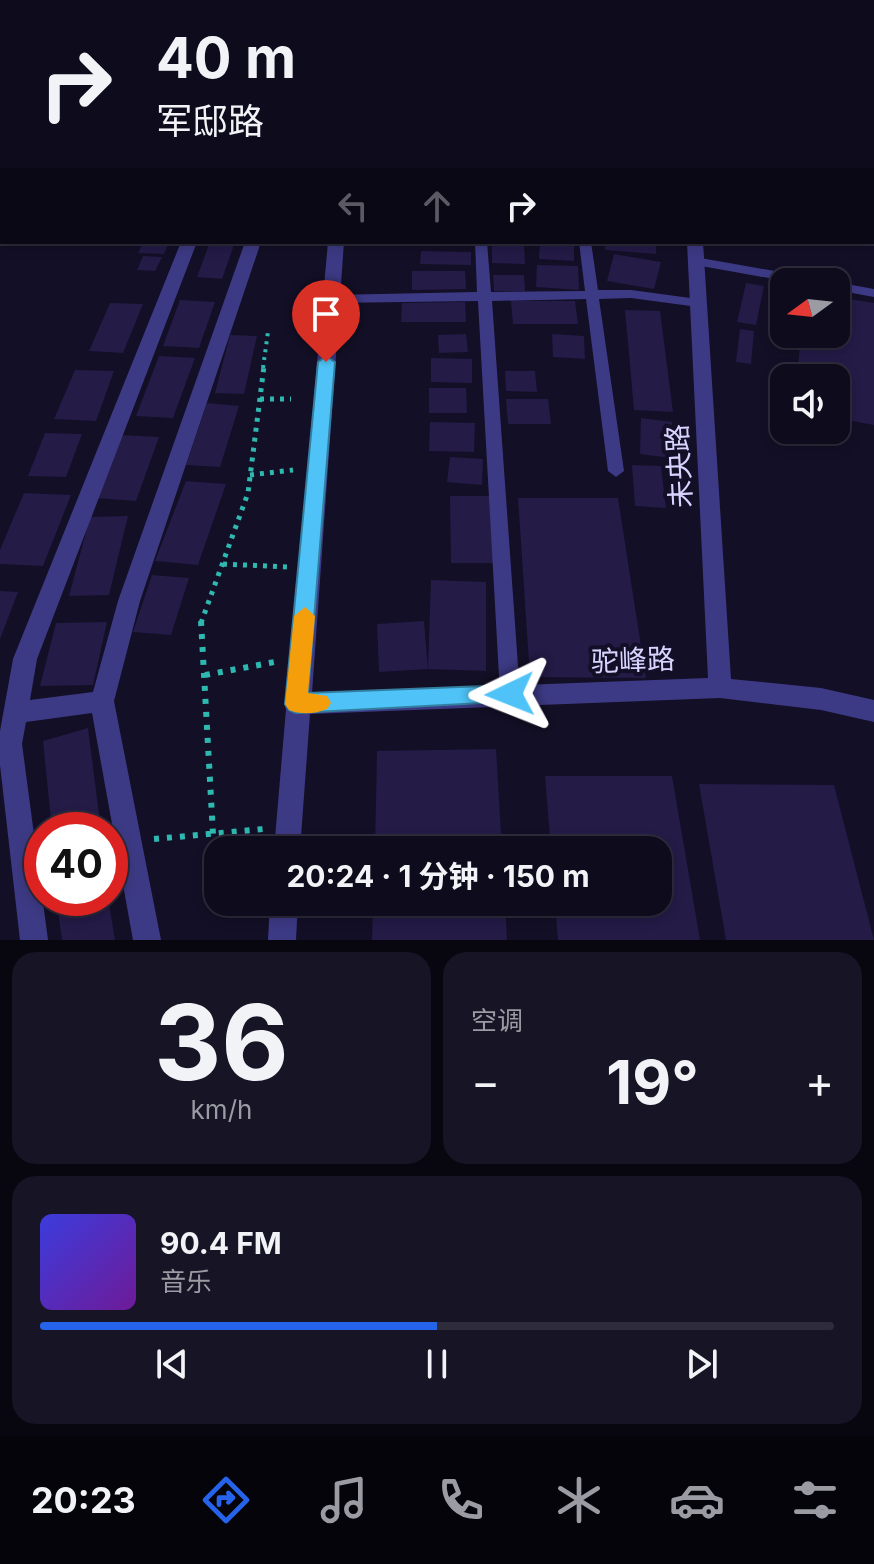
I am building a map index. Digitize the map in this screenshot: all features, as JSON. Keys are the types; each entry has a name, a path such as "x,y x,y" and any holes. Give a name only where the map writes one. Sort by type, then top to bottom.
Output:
{"street":[{"path":"34,940 10,744 25,659 188,244"},
{"path":"122,812 102,701 129,601 252,244"},
{"path":"288,836 296,704 336,244"},
{"name":"未央路","path":"695,251 720,688"},
{"name":"驼峰路","path":"296,704 720,688 821,699 874,711"},
{"path":"15,713 102,701"},
{"path":"128,842 147,940"},
{"path":"282,940 283,916"}],"lane":[{"path":"481,244 510,694"},
{"path":"585,244 595,295 616,471"},
{"path":"695,251 770,271"},
{"path":"850,289 874,293"},
{"path":"331,299 631,294 698,303"}],"path":[{"path":"213,834 201,621 248,493 268,332"},
{"path":"260,399 291,399"},
{"path":"250,475 293,470"},
{"path":"222,564 310,568"},
{"path":"205,675 301,657"},
{"path":"128,842 289,827"}],"building":[{"path":"142,244 168,244 164,254 138,253"},
{"path":"209,244 234,244 222,279 197,277"},
{"path":"422,244 465,244 465,246"},
{"path":"492,244 524,245 525,264 492,263"},
{"path":"540,244 574,244 574,261 539,259"},
{"path":"605,244 656,244 656,254 605,250"},
{"path":"421,251 471,252 471,265 420,264"},
{"path":"614,254 661,262 654,289 607,281"},
{"path":"143,256 162,257 155,271 137,270"},
{"path":"537,265 578,266 579,290 536,287"},
{"path":"412,271 465,271 466,289 412,290"},
{"path":"493,275 524,275 525,291 494,291"},
{"path":"746,283 764,286 756,325 737,322"},
{"path":"850,299 874,303 874,425 850,421 850,364 798,364 800,348 850,348"},
{"path":"180,300 215,302 199,348 163,346"},
{"path":"511,301 575,301 578,324 513,324"},
{"path":"465,302 466,322 401,322 402,303"},
{"path":"110,303 143,304 123,353 89,351"},
{"path":"625,310 660,311 673,412 634,410"},
{"path":"740,329 754,331 751,364 736,362"},
{"path":"466,334 468,352 439,353 438,335"},
{"path":"552,334 584,336 585,359 553,357"},
{"path":"230,335 257,336 244,394 215,393"},
{"path":"159,356 195,358 173,418 136,416"},
{"path":"431,358 472,359 472,383 431,382"},
{"path":"75,370 114,371 96,421 54,419"},
{"path":"505,371 535,371 537,392 506,391"},
{"path":"429,388 466,388 467,413 429,413"},
{"path":"506,399 548,399 551,424 508,424"},
{"path":"207,403 239,406 220,467 186,465"},
{"path":"641,418 672,422 671,458 640,454"},
{"path":"430,422 475,423 474,452 429,451"},
{"path":"45,433 82,434 66,477 28,476"},
{"path":"120,435 159,437 136,501 96,498"},
{"path":"450,457 483,459 482,485 447,482"},
{"path":"632,465 661,466 666,508 635,506"},
{"path":"186,481 226,484 198,565 155,561"},
{"path":"24,493 71,495 43,566 0,564 0,550"},
{"path":"450,496 495,496 499,563 451,563"},
{"path":"518,498 618,498 646,678 530,677"},
{"path":"128,516 109,595 69,596 90,517"},
{"path":"152,575 189,578 171,635 133,632"},
{"path":"431,580 486,582 486,671 428,669"},
{"path":"0,591 18,592 0,639"},
{"path":"424,621 428,669 379,672 377,624"},
{"path":"107,622 93,685 40,686 56,623"},
{"path":"88,728 99,812 50,812 43,741"},
{"path":"496,749 501,836 375,836 377,751"},
{"path":"545,776 672,776 700,940 558,940 556,916 672,916 672,836 550,836"},
{"path":"699,784 834,785 874,940 726,940"},
{"path":"59,916 111,916 115,940 62,940"},
{"path":"373,916 506,916 507,940 372,940"}],"slow traffic":[{"path":"305,616 296,704 320,703"}],"route":[{"path":"326,362 296,704 510,694"}]}
